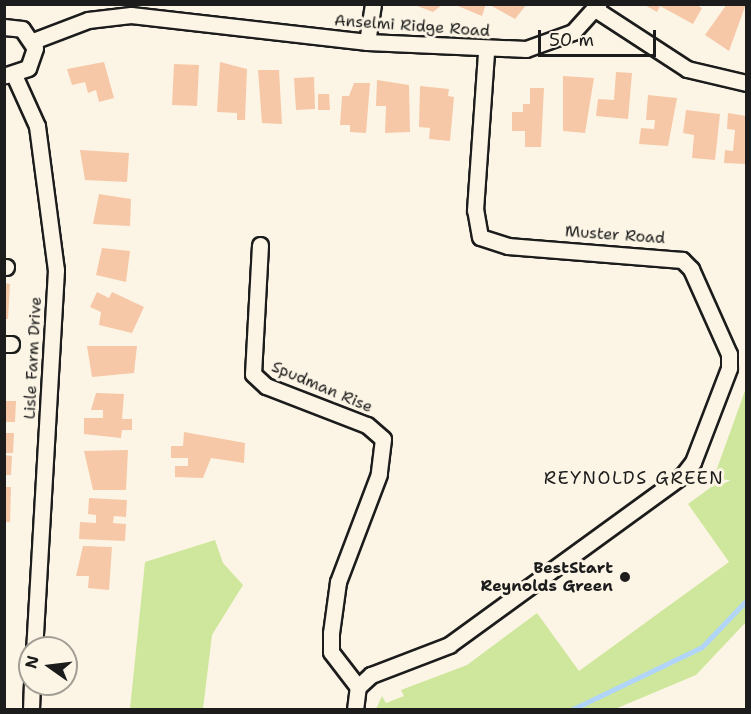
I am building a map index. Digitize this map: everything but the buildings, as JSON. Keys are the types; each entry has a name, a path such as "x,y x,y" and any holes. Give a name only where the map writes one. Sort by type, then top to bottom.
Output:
{"street":[{"path":"367,42 373,4"},
{"path":"597,7 687,69 747,83"},
{"name":"Anselmi Ridge Road","path":"33,40 87,20 131,15 367,42 486,51 549,45 573,32 597,7"},
{"path":"5,25 22,29 33,40"},
{"name":"Lisle Farm Drive","path":"33,40 32,62 9,75 37,126 56,270 35,636"},
{"name":"Muster Road","path":"358,687 371,675 449,645 682,476 693,462 729,368 725,344 691,269 682,260 508,246 480,237 475,210 486,51"},
{"name":"Spudman Rise","path":"260,245 253,374 266,386 367,424 382,439 379,474 338,582 331,633 331,652 358,687"},
{"path":"355,710 358,687"}],"green space":[{"path":"746,388 746,622 696,675 615,709 376,709 382,696 386,703 404,696 401,690 467,665 537,613 579,671 729,562 688,504 710,488"},
{"path":"215,540 223,563 243,585 212,635 203,709 130,709 145,562"}],"waterway":[{"path":"571,710 702,647 746,601"}],"place":[{"name":"BestStart Reynolds Green","path":"625,577"}],"district":[{"name":"REYNOLDS GREEN","path":"634,478"}]}
